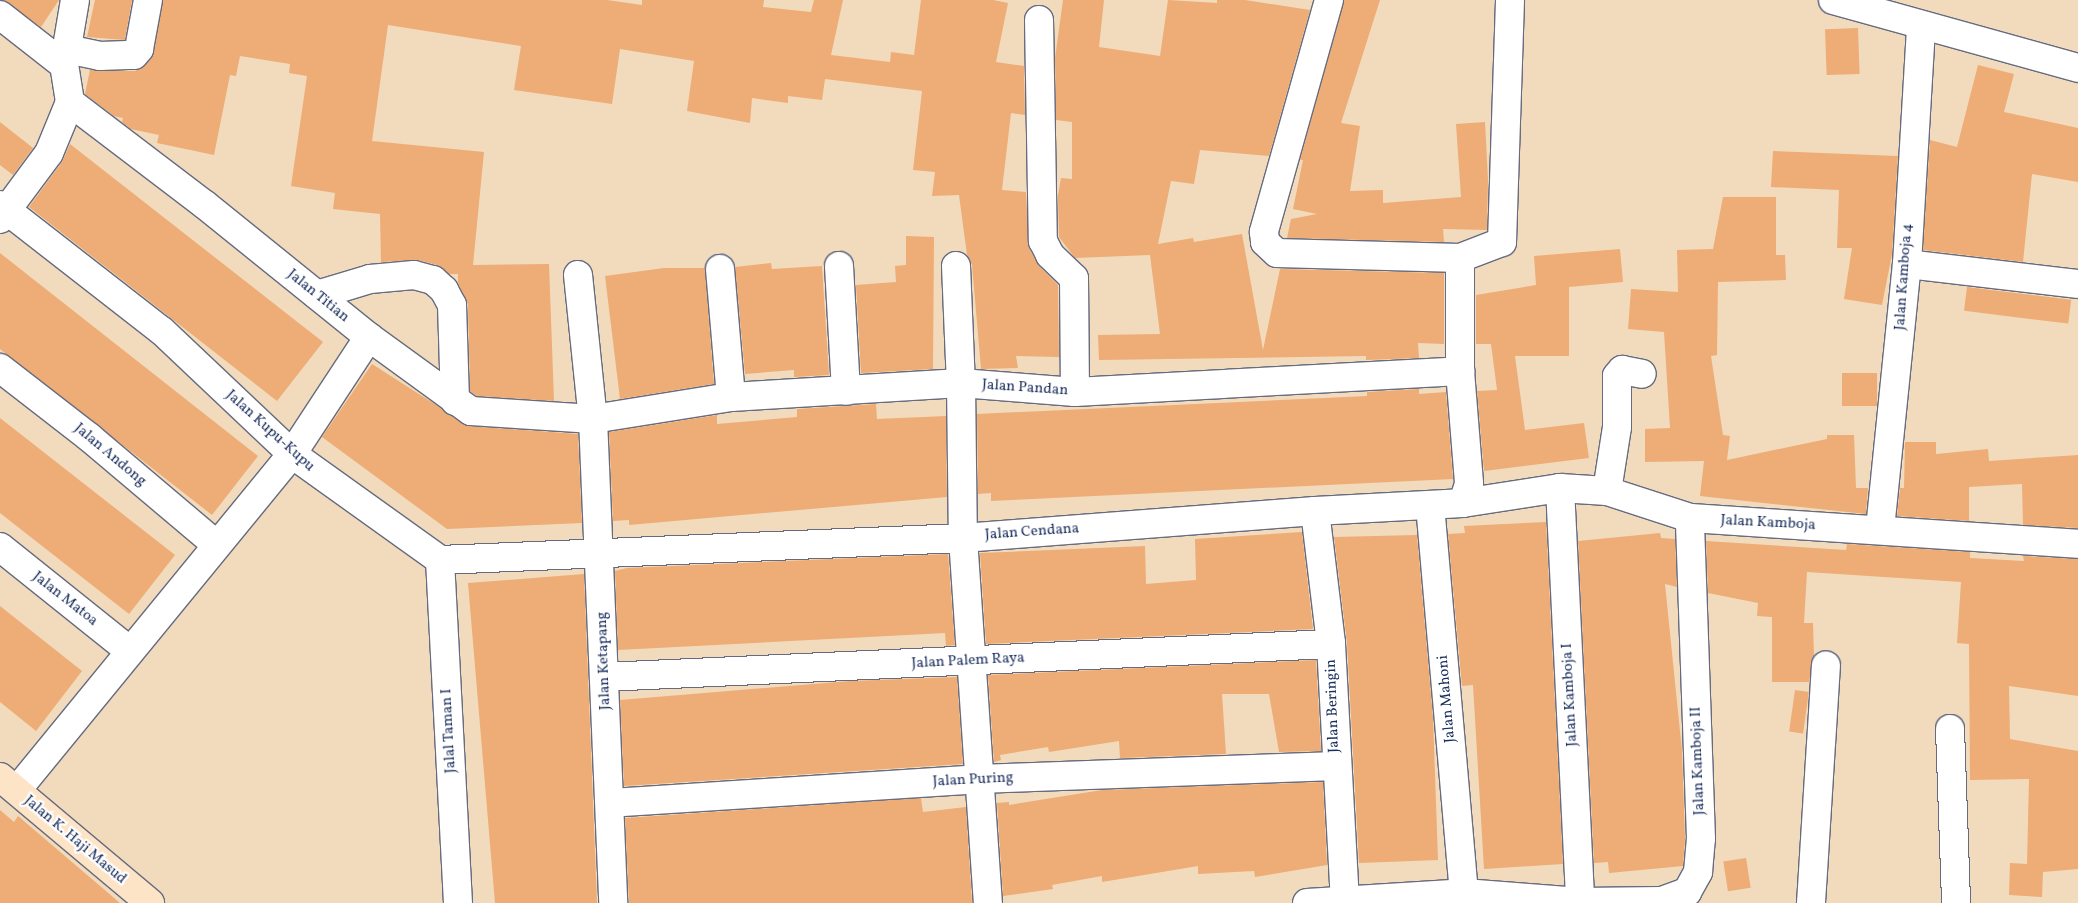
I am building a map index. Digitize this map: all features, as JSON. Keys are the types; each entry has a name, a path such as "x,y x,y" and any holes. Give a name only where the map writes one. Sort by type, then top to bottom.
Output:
{"street":[{"path":"2,212 48,153 70,102 65,57 75,0"},
{"path":"0,16 65,57 134,56 139,49 148,0"},
{"path":"1329,0 1264,232 1265,242 1270,250 1286,255 1460,258 1503,240 1510,0"},
{"path":"1833,0 2078,68"},
{"path":"1039,20 1042,241 1050,256 1074,278 1075,392"},
{"name":"Jalan Kamboja 4","path":"1880,529 1907,264 1921,25"},
{"name":"Jalan Titian","path":"70,102 317,294 369,337 471,411 593,419"},
{"name":"Jalan Kupu-Kupu","path":"2,212 162,331 292,454 408,540 440,560"},
{"path":"1460,258 1460,371 1469,484 1463,503"},
{"path":"1907,264 2078,284"},
{"path":"839,266 846,391"},
{"path":"956,266 961,384 962,538 973,660 988,903"},
{"path":"720,269 731,397"},
{"path":"317,294 370,279 414,275 432,280 444,290 452,305 455,401"},
{"name":"Jalan Ketapang","path":"578,275 593,419 613,903"},
{"path":"8,784 130,651 292,454 369,337"},
{"name":"Jalan Andong","path":"0,368 89,437 217,545"},
{"path":"1607,491 1617,426 1617,376 1622,370 1642,374"},
{"name":"Jalan Pandan","path":"593,419 731,397 961,384 1075,392 1460,371"},
{"name":"Jalan Kamboja","path":"1463,503 1560,488 1607,491 1690,518 1880,529 2078,544"},
{"name":"Jalan Kamboja I","path":"1560,488 1580,902"},
{"name":"Jalan Cendana","path":"600,555 962,538 1314,511 1463,503"},
{"name":"Jalan Mahoni","path":"1430,505 1464,894"},
{"name":"Jalan Beringin","path":"1314,511 1331,644 1336,766 1346,901"},
{"name":"Jalan Kamboja II","path":"1307,903 1464,894 1580,902 1673,901 1687,892 1698,872 1701,839 1690,518"},
{"name":"Jalan Matoa","path":"0,548 130,651"},
{"path":"440,560 600,555"},
{"name":"Jalal Taman I","path":"440,560 458,903"},
{"name":"Jalan Palem Raya","path":"604,677 1331,644"},
{"path":"1811,903 1826,665"},
{"path":"1950,729 1956,903"},
{"name":"Jalan Puring","path":"610,803 979,779 1336,766"},
{"name":"Jalan K. Haji Masud","path":"8,784 150,903"}],"building":[{"path":"3,0 59,0 41,27"},
{"path":"95,0 132,0 125,40 87,37"},
{"path":"163,0 607,0 642,5 642,0 764,0 763,7 811,12 814,0 843,0 831,55 890,62 891,52 914,55 921,0 993,0 1008,3 996,62 1024,66 1025,115 1011,113 1002,190 1026,192 1029,248 1039,266 1058,285 1059,357 1016,356 1018,368 981,369 972,265 967,255 959,195 932,196 935,172 913,170 922,91 825,79 822,100 788,96 788,103 752,98 750,123 687,111 694,61 620,49 612,104 514,90 521,46 388,25 372,141 484,152 473,265 549,264 554,401 477,396 470,391 468,305 458,283 458,274 449,274 437,265 418,260 381,262 380,214 333,209 335,193 291,186 307,76 289,73 290,64 240,56 236,76 230,75 214,155 157,143 159,135 131,129 122,122 123,118 114,116 85,94 90,70 135,71 151,59"},
{"path":"1063,0 1104,0 1099,47 1160,56 1168,0 1217,3 1217,0 1245,0 1310,10 1269,156 1200,150 1194,184 1171,181 1158,244 1193,238 1194,242 1242,234 1263,350 1280,269 1444,273 1444,344 1418,343 1419,358 1366,360 1366,356 1099,360 1098,335 1160,334 1150,255 1075,258 1059,237 1058,195 1061,178 1072,179 1072,122 1056,120 1055,58"},
{"path":"1344,0 1380,0 1341,123 1360,126 1350,191 1383,190 1383,203 1461,197 1456,124 1485,122 1488,180 1487,230 1443,229 1444,242 1287,238 1291,219 1317,214 1293,209 1303,160 1300,160"},
{"path":"1858,28 1860,74 1827,75 1825,29"},
{"path":"1978,65 2014,74 2004,112 2078,128 2078,182 2032,174 2023,262 1923,250 1930,140 1957,147"},
{"path":"0,122 33,148 13,175 0,165"},
{"path":"70,144 323,342 277,401 29,207 62,162"},
{"path":"1773,151 1898,156 1892,254 1882,305 1844,299 1852,248 1837,248 1839,190 1771,187"},
{"path":"1723,197 1776,197 1776,255 1785,255 1786,280 1718,282 1717,355 1711,356 1723,435 1730,436 1727,460 1827,439 1827,435 1854,435 1856,488 1868,488 1866,514 1700,496 1704,461 1645,462 1645,429 1670,428 1664,332 1628,329 1631,289 1678,292 1677,250 1713,249"},
{"path":"906,236 934,237 933,369 861,373 856,285 896,282 895,266 906,265"},
{"path":"1620,249 1623,282 1569,287 1569,356 1515,356 1525,430 1584,423 1589,458 1484,471 1477,391 1497,390 1491,344 1476,344 1476,295 1536,285 1534,256"},
{"path":"0,253 258,456 212,515 0,349"},
{"path":"771,263 772,269 822,266 829,375 794,377 794,370 745,374 735,267"},
{"path":"664,268 705,268 714,384 620,399 605,276"},
{"path":"1967,287 2071,300 2068,324 1964,311"},
{"path":"372,364 469,426 578,434 582,523 447,529 322,437"},
{"path":"1842,373 1877,373 1877,406 1842,406"},
{"path":"1419,389 1419,394 1446,392 1453,479 991,501 991,493 978,494 977,414 1367,396 1367,392"},
{"path":"876,404 877,419 946,416 947,497 629,525 629,520 613,521 609,432 717,415 717,424 797,417 797,409"},
{"path":"0,418 175,555 129,614 0,513"},
{"path":"1905,442 1936,442 1936,454 1988,449 1989,461 2078,455 2078,528 2023,525 2022,484 1969,487 1969,521 1897,516 1900,488 1904,488"},
{"path":"1546,522 1563,864 1484,869 1473,685 1462,686 1448,534 1465,533 1464,526"},
{"path":"1302,532 1313,629 986,644 980,553 1145,546 1146,584 1196,580 1195,539"},
{"path":"1660,533 1661,538 1675,539 1677,587 1665,584 1682,751 1685,839 1683,866 1609,873 1608,862 1594,863 1578,541"},
{"path":"1417,535 1433,717 1438,860 1359,863 1347,643 1334,537"},
{"path":"1706,541 1846,550 1847,544 1970,552 1970,558 2024,561 2023,556 2078,559 2078,696 2009,686 2010,739 2078,751 2078,869 2043,872 2042,897 2009,895 2010,863 2027,864 2029,779 1970,780 1969,644 1957,643 1961,582 1807,572 1804,623 1813,623 1814,656 1809,682 1772,682 1772,617 1757,616 1758,603 1708,593"},
{"path":"948,554 955,645 946,646 945,633 618,650 615,571 627,568"},
{"path":"584,574 597,903 495,903 468,583"},
{"path":"0,606 82,671 36,731 0,702"},
{"path":"1316,660 1321,751 1279,752 1269,694 1222,694 1226,754 1120,758 1119,741 1049,752 1048,747 1000,755 1001,760 994,762 988,675"},
{"path":"957,677 963,764 624,786 620,700 850,681"},
{"path":"1795,690 1809,692 1803,734 1789,732"},
{"path":"1323,782 1327,865 1255,877 1254,871 1198,874 1198,866 1102,882 1102,876 1052,885 1053,889 1003,896 997,803 1009,802 1009,805 1102,790"},
{"path":"921,798 923,812 966,807 972,903 629,903 625,818"},
{"path":"0,810 14,822 18,816 120,903 0,903"},
{"path":"1746,858 1751,888 1728,891 1723,862"}]}
